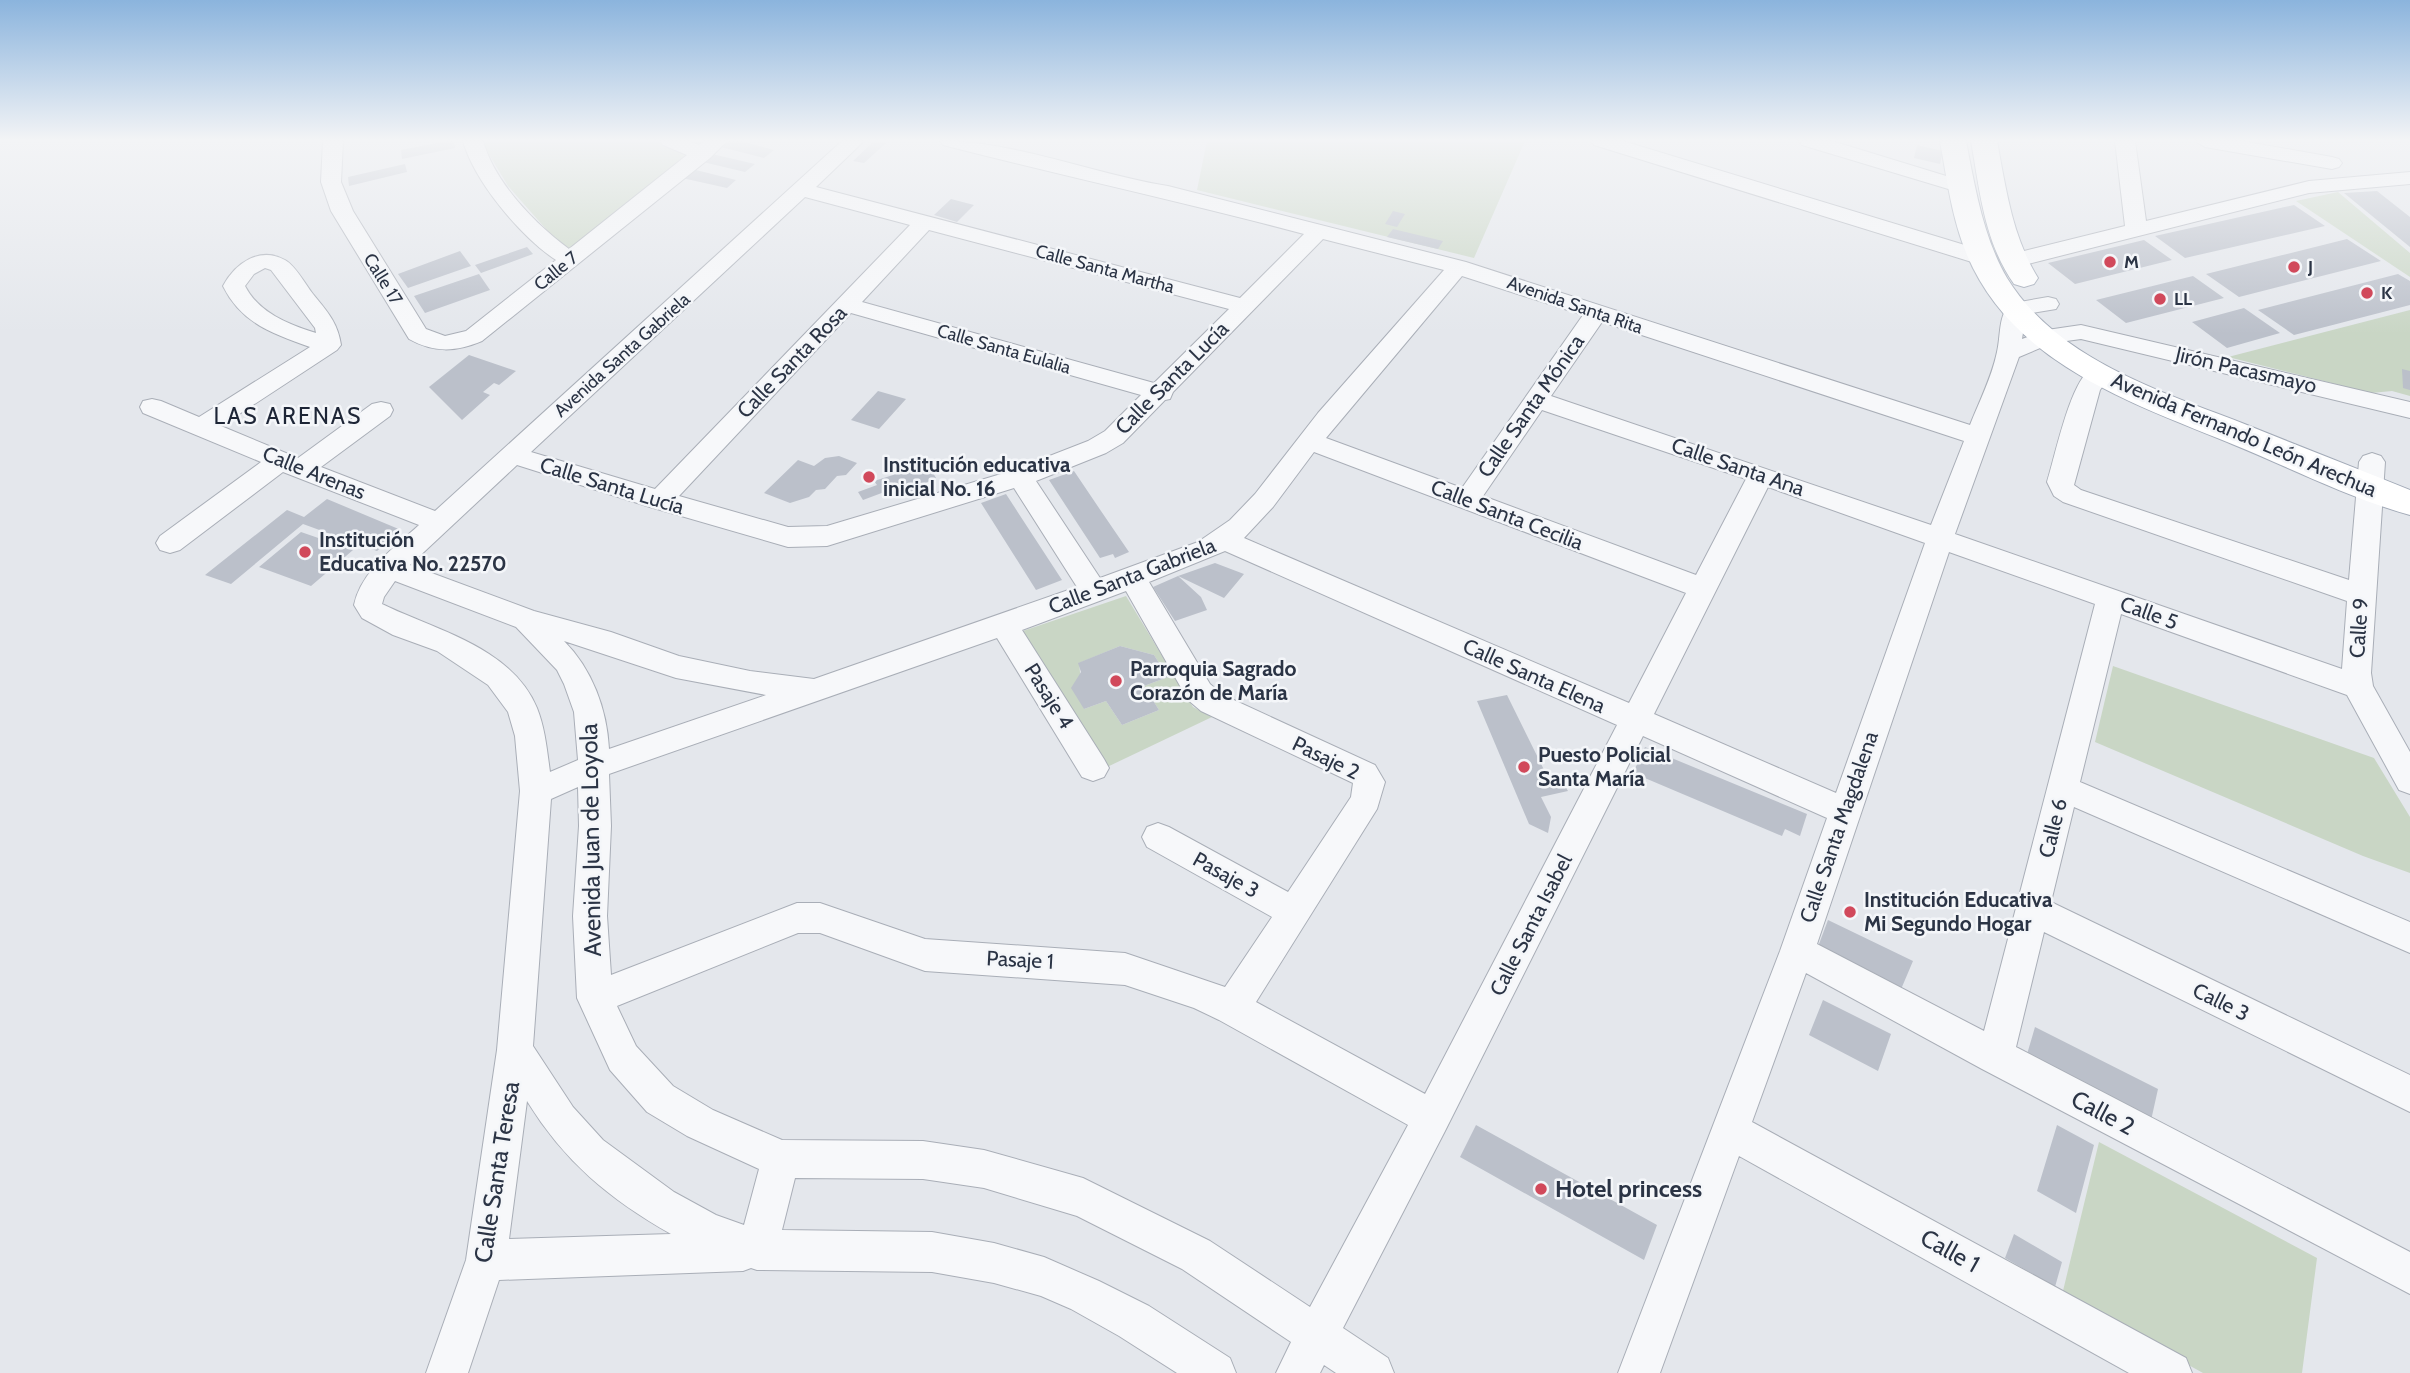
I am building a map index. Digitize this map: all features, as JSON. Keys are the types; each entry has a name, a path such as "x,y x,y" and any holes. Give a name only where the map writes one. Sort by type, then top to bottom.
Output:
{"main road":[{"name":"Avenida Fernando León Arechua","path":"1967,205 1983,258 2017,309 2047,337 2099,374 2161,404 2371,475 2410,477"},
{"path":"1996,205 2004,244 2012,261"},
{"name":"Avenida Fernando León Arechua","path":"2012,261 2049,304 2095,347 2371,475 2410,503"}],"street":[{"name":"Calle 17","path":"340,205 417,334 429,342 441,345 458,344"},
{"path":"514,205 553,250 570,259"},
{"name":"Calle 7","path":"458,344 474,337 638,205"},
{"name":"Avenida Santa Gabriela","path":"389,568 786,205"},
{"name":"Calle Santa Martha","path":"859,205 1245,306"},
{"name":"Avenida Santa Rita","path":"1220,205 1458,267 1976,436"},
{"path":"1810,205 1983,258"},
{"path":"2133,205 2136,230"},
{"path":"2012,261 2233,205"},
{"name":"Calle Santa Rosa","path":"659,501 924,222"},
{"name":"Calle Santa Lucía","path":"513,455 764,531 807,538 827,536 1020,477 1097,447 1114,437 1161,393 1320,230"},
{"name":"Calle Santa Gabriela","path":"536,791 594,767 1133,579 1224,540 1238,531 1254,514 1310,441 1458,267"},
{"path":"2017,309 2049,304"},
{"name":"Calle Santa Eulalia","path":"848,305 1161,393"},
{"name":"Calle Santa Magdalena","path":"1639,1373 1797,951 1976,436 2009,353 2012,322 2017,309"},
{"name":"Calle Santa Mónica","path":"1467,500 1596,313"},
{"path":"2009,353 2047,337 2081,332"},
{"name":"Jirón Pacasmayo","path":"2081,332 2410,410"},
{"path":"202,427 329,345"},
{"path":"2099,374 2088,389 2060,482 2063,490 2072,496 2361,595"},
{"name":"Calle Santa Ana","path":"1535,399 1940,538"},
{"name":"Calle Arenas","path":"152,407 290,465 438,522"},
{"path":"170,543 381,410"},
{"name":"Calle Santa Cecilia","path":"1310,441 1704,589"},
{"name":"Calle Santa Isabel","path":"1297,1373 1432,1118 1761,475"},
{"name":"Calle 9","path":"2371,475 2361,595 2358,687 2410,781"},
{"path":"1020,477 1094,592"},
{"name":"Calle 5","path":"1940,538 2358,687"},
{"name":"Calle Santa Elena","path":"1224,540 1845,811"},
{"path":"389,568 370,596 368,605 372,611 403,627 447,643 498,677 522,708 530,736 536,791 515,1050 560,1120 589,1153 660,1206 706,1231 757,1250"},
{"name":"Avenida Juan de Loyola","path":"389,568 526,619 567,662 579,684 589,712 594,767 595,826 590,916 595,998 622,1058 660,1099 700,1123 781,1159 923,1160 984,1169 1083,1198 1196,1255 1373,1373"},
{"name":"Pasaje 2","path":"1133,579 1205,698 1230,713 1364,774 1369,782 1366,800 1232,1008"},
{"name":"Calle 6","path":"1995,1057 2110,599"},
{"name":"Calle Santa Gabriela","path":"526,619 601,640 676,667 750,682 820,690"},
{"name":"Pasaje 4","path":"1004,625 1093,768"},
{"path":"2062,788 2410,938"},
{"name":"Pasaje 3","path":"1158,837 1294,912"},
{"name":"Calle 3","path":"2033,910 2410,1094"},
{"name":"Pasaje 1","path":"595,998 797,918 808,918 840,924 874,939 925,955 1125,969 1202,994 1232,1008 1432,1118"},
{"name":"Calle 2","path":"1797,951 2410,1274"},
{"name":"Calle Santa Teresa","path":"447,1373 486,1260 515,1050"},
{"name":"Calle 1","path":"1729,1130 2171,1373"},
{"path":"757,1250 781,1159"},
{"path":"486,1260 757,1250 932,1252 994,1263 1044,1277 1134,1321 1215,1373"}],"green space":[{"path":"525,205 628,205 569,249 560,245"},
{"path":"1258,205 1497,205 1474,258"},
{"path":"2302,205 2353,205 2410,253 2410,277"},
{"path":"2410,310 2410,396 2392,391 2371,393 2228,357"},
{"path":"1126,596 1193,707 1212,717 1105,768 1020,632","holes":["1120,646 1154,655 1168,677 1144,686 1159,710 1122,725 1106,701 1084,709 1079,663"]},
{"path":"2113,666 2374,758 2410,817 2410,873 2363,856 2095,742"},
{"path":"2099,1142 2317,1258 2302,1373 2203,1373 2062,1295"}],"building":[{"path":"945,205 974,205 957,222 934,215"},
{"path":"2294,205 2325,226 2185,258 2155,236"},
{"path":"2359,205 2395,205 2410,217 2410,247"},
{"path":"1393,211 1405,214 1397,227 1385,224"},
{"path":"1393,229 1443,241 1438,249 1387,237"},
{"name":"J","path":"2347,239 2381,261 2239,297 2206,274"},
{"name":"M","path":"2144,240 2172,260 2075,284 2048,263"},
{"path":"527,247 533,254 481,273 475,265"},
{"path":"460,251 471,266 408,288 398,274"},
{"path":"479,274 490,290 425,313 414,296"},
{"name":"K","path":"2398,274 2410,281 2410,305 2294,335 2258,310"},
{"name":"LL","path":"2193,276 2224,298 2126,323 2096,300"},
{"path":"2244,308 2280,333 2227,348 2192,322"},
{"path":"469,355 516,371 499,385 494,383 483,392 490,395 462,420 429,387"},
{"path":"2402,369 2410,371 2410,390 2403,388"},
{"path":"878,391 906,399 879,429 851,420"},
{"path":"839,456 857,463 846,475 837,476 825,489 816,490 809,497 790,503 764,493 798,460 814,466 825,458"},
{"path":"928,464 936,478 899,497 896,493 890,495 887,491 863,500 858,492 877,485 874,481"},
{"path":"1074,471 1129,552 1115,558 1113,554 1100,558 1049,480"},
{"path":"1006,494 1062,580 1036,590 981,503"},
{"path":"327,499 401,530 377,551 303,524 231,584 205,575 287,510 304,517"},
{"path":"301,532 353,550 311,586 259,567"},
{"path":"1215,563 1244,574 1224,598 1178,576"},
{"path":"1178,576 1201,597 1207,610 1175,621 1153,587"},
{"name":"Parroquia Sagrado Corazón de María","path":"1120,646 1154,655 1168,677 1144,686 1159,710 1122,725 1106,701 1084,709 1071,688 1081,672 1078,663"},
{"path":"1507,695 1548,778 1559,776 1568,791 1541,797 1551,817 1548,833 1529,824 1477,701"},
{"path":"1645,747 1807,814 1800,836 1785,829 1782,836 1633,773"},
{"path":"1828,920 1913,961 1899,994 1826,956 1819,944"},
{"path":"1823,1000 1891,1034 1878,1071 1809,1035"},
{"path":"2035,1027 2158,1089 2150,1125 2025,1061"},
{"path":"1476,1125 1657,1225 1644,1260 1460,1157"},
{"path":"2057,1125 2094,1145 2076,1213 2037,1191"},
{"path":"2014,1234 2062,1262 2055,1287 2005,1258"}],"place":[{"name":"M","path":"2110,262"},
{"name":"J","path":"2294,267"},
{"name":"K","path":"2367,293"},
{"name":"LL","path":"2160,299"},
{"name":"Institución educativa inicial No. 16","path":"869,477"},
{"name":"Institución Educativa No. 22570","path":"305,552"},
{"name":"Parroquia Sagrado Corazón de María","path":"1116,681"},
{"name":"Puesto Policial Santa María","path":"1524,767"},
{"name":"Institución Educativa Mi Segundo Hogar","path":"1850,912"},
{"name":"Hotel princess","path":"1541,1189"}],"district":[{"name":"LAS ARENAS","path":"288,416"}]}
